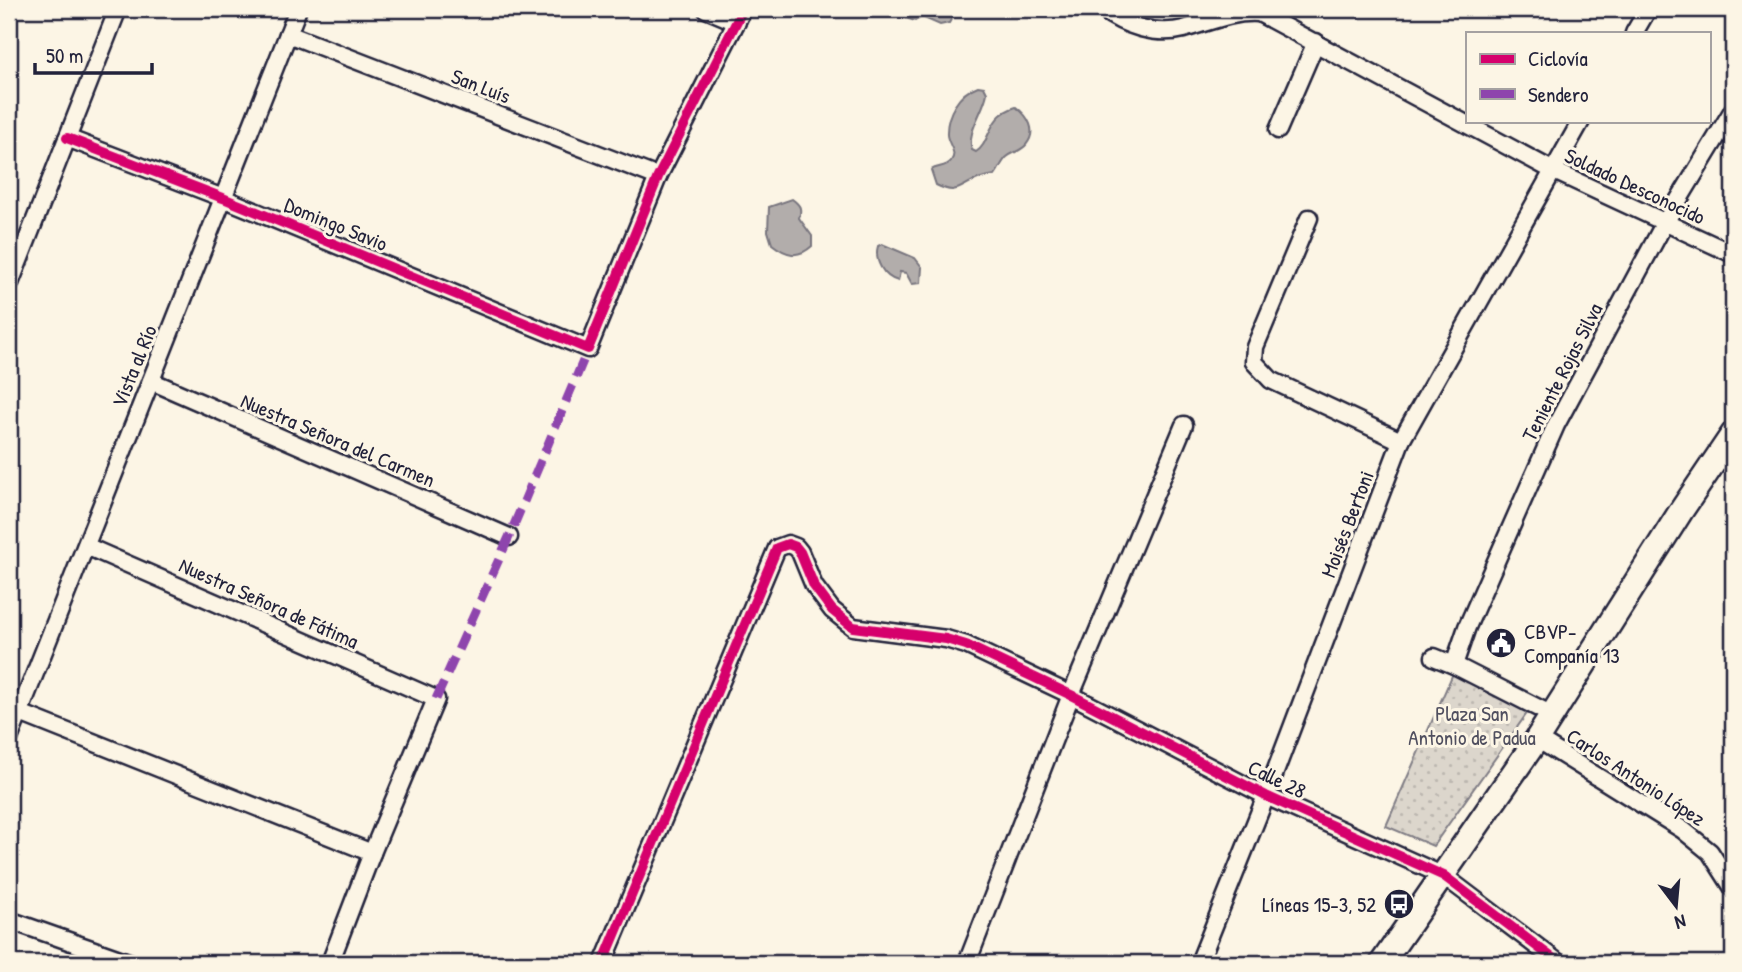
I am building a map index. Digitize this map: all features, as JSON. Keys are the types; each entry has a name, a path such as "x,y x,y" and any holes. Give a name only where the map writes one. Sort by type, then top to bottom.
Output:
{"main road":[{"path":"1382,963 1537,739 1681,511 1733,434"}],"street":[{"path":"9,286 118,9"},
{"name":"Vista al Río","path":"9,739 14,711 86,546 298,9"},
{"path":"658,177 740,15 706,9"},
{"name":"Soldado Desconocido","path":"1102,9 1116,20 1139,28 1168,32 1230,12 1259,13 1552,170 1733,254"},
{"path":"1635,32 1648,9"},
{"name":"San Luís","path":"288,34 658,177"},
{"path":"1278,130 1316,42"},
{"name":"Teniente Rojas Silva","path":"1454,666 1466,627 1556,425 1664,223 1733,110"},
{"name":"Moisés Bertoni","path":"1199,963 1266,796 1401,441 1580,122"},
{"name":"Domingo Savio","path":"67,138 223,198 588,349 658,177"},
{"path":"1309,218 1255,347 1254,362 1260,372 1271,380 1401,441"},
{"name":"Nuestra Señora del Carmen","path":"151,381 509,537"},
{"path":"967,963 1071,695 1184,425"},
{"name":"Calle 28","path":"603,963 777,548 788,544 800,552 814,586 832,610 853,627 927,636 966,646 1071,695 1266,796 1444,876 1559,963"},
{"name":"Nuestra Señora de Fátima","path":"86,546 436,699 372,853"},
{"name":"Carlos Antonio López","path":"1434,657 1552,716"},
{"path":"14,711 372,853 330,963"},
{"name":"Carlos Antonio López","path":"1537,739 1683,830 1710,852 1733,888"},
{"path":"9,920 131,963"}],"green space":[{"name":"Plaza San Antonio de Padua","path":"1454,671 1530,709 1433,846 1386,826"}],"shaded area":[{"path":"901,9 957,9 949,23 940,25 922,17 915,21 905,18"},
{"path":"978,86 984,87 987,93 971,136 972,150 976,152 981,148 1000,116 1016,107 1030,124 1030,140 1005,159 995,175 949,190 936,185 931,170 947,164 953,158 947,135 951,112 965,94"},
{"path":"792,199 800,207 799,218 812,236 812,246 797,254 782,251 772,244 768,231 769,207"},
{"path":"882,244 915,258 922,267 921,283 912,284 906,273 900,272 898,281 884,272 877,257 878,246"}],"marked path":[{"path":"436,699 509,537 588,349"}],"cycle path":[{"path":"67,138 223,198 588,349 658,177 743,9"},
{"path":"603,963 777,548 788,544 800,552 814,586 832,610 853,627 946,639 966,645 1071,695 1266,796 1444,876 1559,963"}],"place":[{"name":"CBVP- Companía 13","path":"1501,643"},
{"name":"Líneas 15-3, 52","path":"1399,904"}]}
